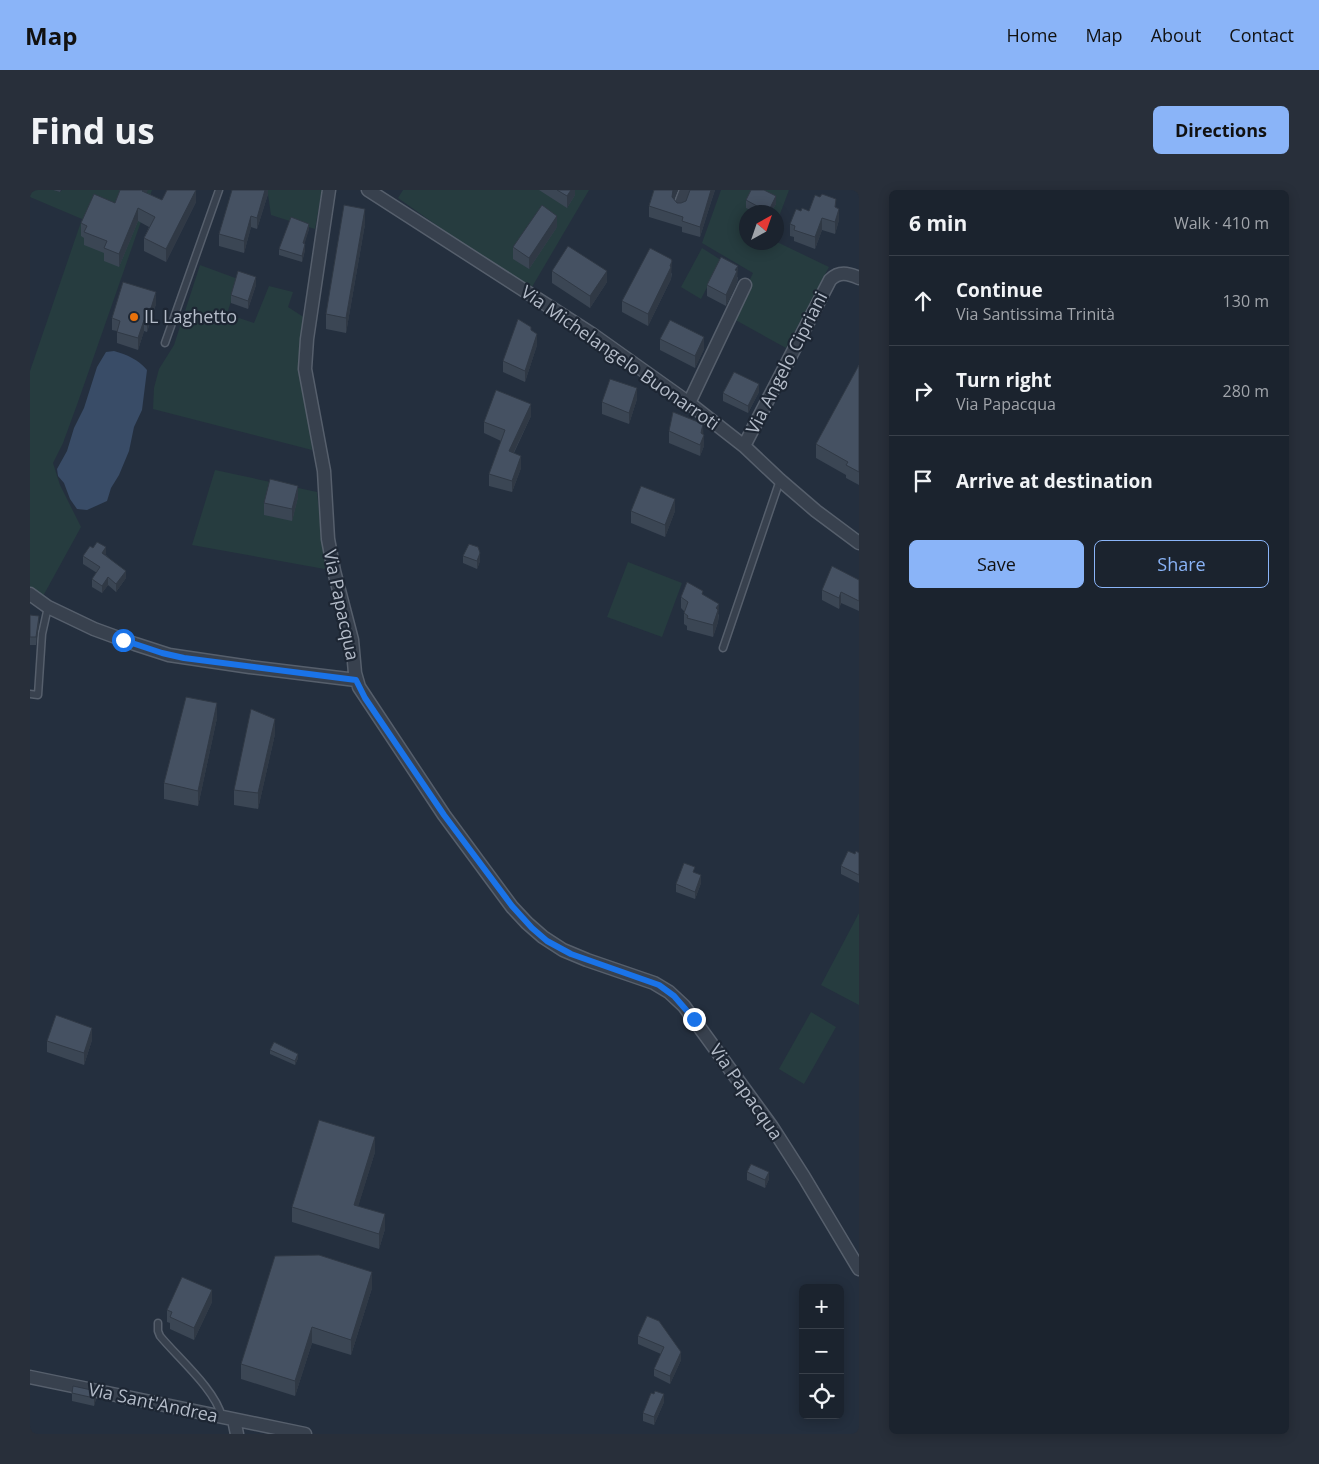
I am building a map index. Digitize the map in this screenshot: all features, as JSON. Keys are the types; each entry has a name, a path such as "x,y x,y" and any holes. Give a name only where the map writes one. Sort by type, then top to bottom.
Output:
{"street":[{"name":"Via Papacqua","path":"329,190 305,363 324,471 328,539 353,647 356,680 365,698 444,815 507,900 527,923 543,937 563,950 654,983 669,992 684,1006 772,1126 859,1269"},
{"name":"Via Michelangelo Buonarroti","path":"368,190 592,334 689,403 744,446 816,511 859,543"},
{"path":"680,206 686,190"},
{"name":"Via Angelo Cipriani","path":"744,446 830,280 841,274 848,274 859,278"},
{"path":"689,403 745,285"},
{"path":"30,594 48,607 123,640 175,656 356,680"},
{"name":"Via Sant'Andrea","path":"30,1377 305,1434"},
{"path":"228,1419 237,1434"}],"lane":[{"path":"164,343 220,190"},
{"path":"722,648 780,480"},
{"path":"30,694 38,694 42,634 48,607"},
{"path":"158,1323 160,1336 209,1392 228,1419"}],"green space":[{"path":"30,190 53,190 60,192 62,190 152,190 78,402 63,443 53,463 60,485 81,527 42,598 30,587 30,371 82,219 30,197"},
{"path":"255,190 322,190 315,229 271,215 268,194"},
{"path":"403,190 589,190 532,287 466,246 398,198"},
{"path":"721,190 789,190 783,205 739,205 739,250 784,250 784,245 829,267 786,348 732,318 753,273 702,243"},
{"path":"702,248 721,260 701,299 681,287"},
{"path":"200,265 238,279 227,314 254,323 269,286 293,292 288,307 305,318 312,450 153,409 154,388 159,369 174,345"},
{"path":"215,470 317,492 320,521 330,570 192,545"},
{"path":"628,562 682,583 662,637 607,617"},
{"path":"859,913 859,1005 821,985"},
{"path":"811,1012 836,1027 804,1084 779,1069"}],"water":[{"path":"114,351 132,358 147,370 142,410 134,427 129,451 119,475 111,488 107,501 87,510 77,509 70,499 64,483 58,476 57,469 67,451 74,428 84,408 97,367 106,352"}],"building":[{"path":"120,190 143,190 162,200 167,190 196,190 166,249 144,238 155,217 138,208 119,254 104,248 107,241 84,232 87,226 81,223 94,194 115,203"},
{"path":"232,190 265,190 257,218 251,216 244,241 219,234"},
{"path":"557,190 571,190 567,196"},
{"path":"654,190 673,190 672,197 677,203 681,203 686,201 690,190 711,190 700,227 682,221 683,217 649,206"},
{"path":"751,190 764,190 776,196 772,205 755,205 746,200"},
{"path":"822,194 836,199 835,207 839,209 835,222 822,218 815,237 794,230 795,226 790,224 796,209 801,211 802,208 809,211 815,195 820,197"},
{"path":"344,205 365,209 346,318 326,314"},
{"path":"542,205 557,216 529,258 513,247"},
{"path":"291,217 309,224 303,243 305,244 302,256 279,249"},
{"path":"568,246 607,271 590,296 552,271"},
{"path":"650,248 672,261 671,267 648,314 622,301"},
{"path":"721,257 738,266 726,295 707,285"},
{"path":"238,271 256,277 248,301 231,295"},
{"name":"IL Laghetto","path":"123,282 156,292 147,321 144,320 138,338 117,332 120,321 112,318"},
{"path":"518,319 531,327 531,330 537,334 525,371 503,361"},
{"path":"670,320 704,337 695,356 660,339"},
{"path":"859,365 859,472 846,465 848,462 816,444"},
{"path":"734,372 759,384 748,406 723,393"},
{"path":"610,379 637,388 629,413 602,402"},
{"path":"496,390 531,404 509,451 521,456 512,481 489,474 505,430 484,422"},
{"path":"673,412 703,424 701,433 704,435 700,445 669,431"},
{"path":"270,479 298,486 292,509 264,503"},
{"path":"641,486 675,499 665,525 631,511"},
{"path":"97,542 106,547 102,553 126,571 116,584 108,577 102,586 92,579 100,567 83,556 90,546 93,548"},
{"path":"469,544 478,547 480,553 477,561 463,556"},
{"path":"832,566 859,580 859,601 841,592 839,598 822,590"},
{"path":"687,582 703,591 702,594 719,604 716,608 718,610 713,625 687,618 688,616 684,613 688,602 681,597"},
{"path":"30,615 39,616 36,637 30,637"},
{"path":"186,697 217,703 198,791 164,783"},
{"path":"251,709 275,719 258,793 234,790"},
{"path":"848,851 855,854 856,851 859,853 859,875 841,866"},
{"path":"684,863 695,867 693,872 701,875 695,892 676,884"},
{"path":"56,1015 92,1028 84,1053 47,1041"},
{"path":"274,1042 298,1054 295,1061 270,1050"},
{"path":"319,1120 375,1137 354,1205 385,1214 379,1234 292,1207"},
{"path":"751,1164 769,1172 765,1180 747,1172"},
{"path":"319,1255 372,1272 351,1340 312,1327 295,1381 241,1364 275,1256"},
{"path":"182,1277 212,1290 194,1328 170,1317 172,1312 167,1310"},
{"path":"647,1316 659,1321 681,1352 670,1376 654,1369 664,1347 638,1336"},
{"path":"73,1386 96,1391 94,1398 72,1393"},
{"path":"655,1391 664,1394 654,1417 643,1413 651,1393 654,1394"}],"place":[{"name":"IL Laghetto","path":"134,317"}],"route":[{"path":"123,640 184,658 356,680 365,698 444,815 475,858 527,923 547,941 571,954 659,985 674,996 694,1019"}]}
